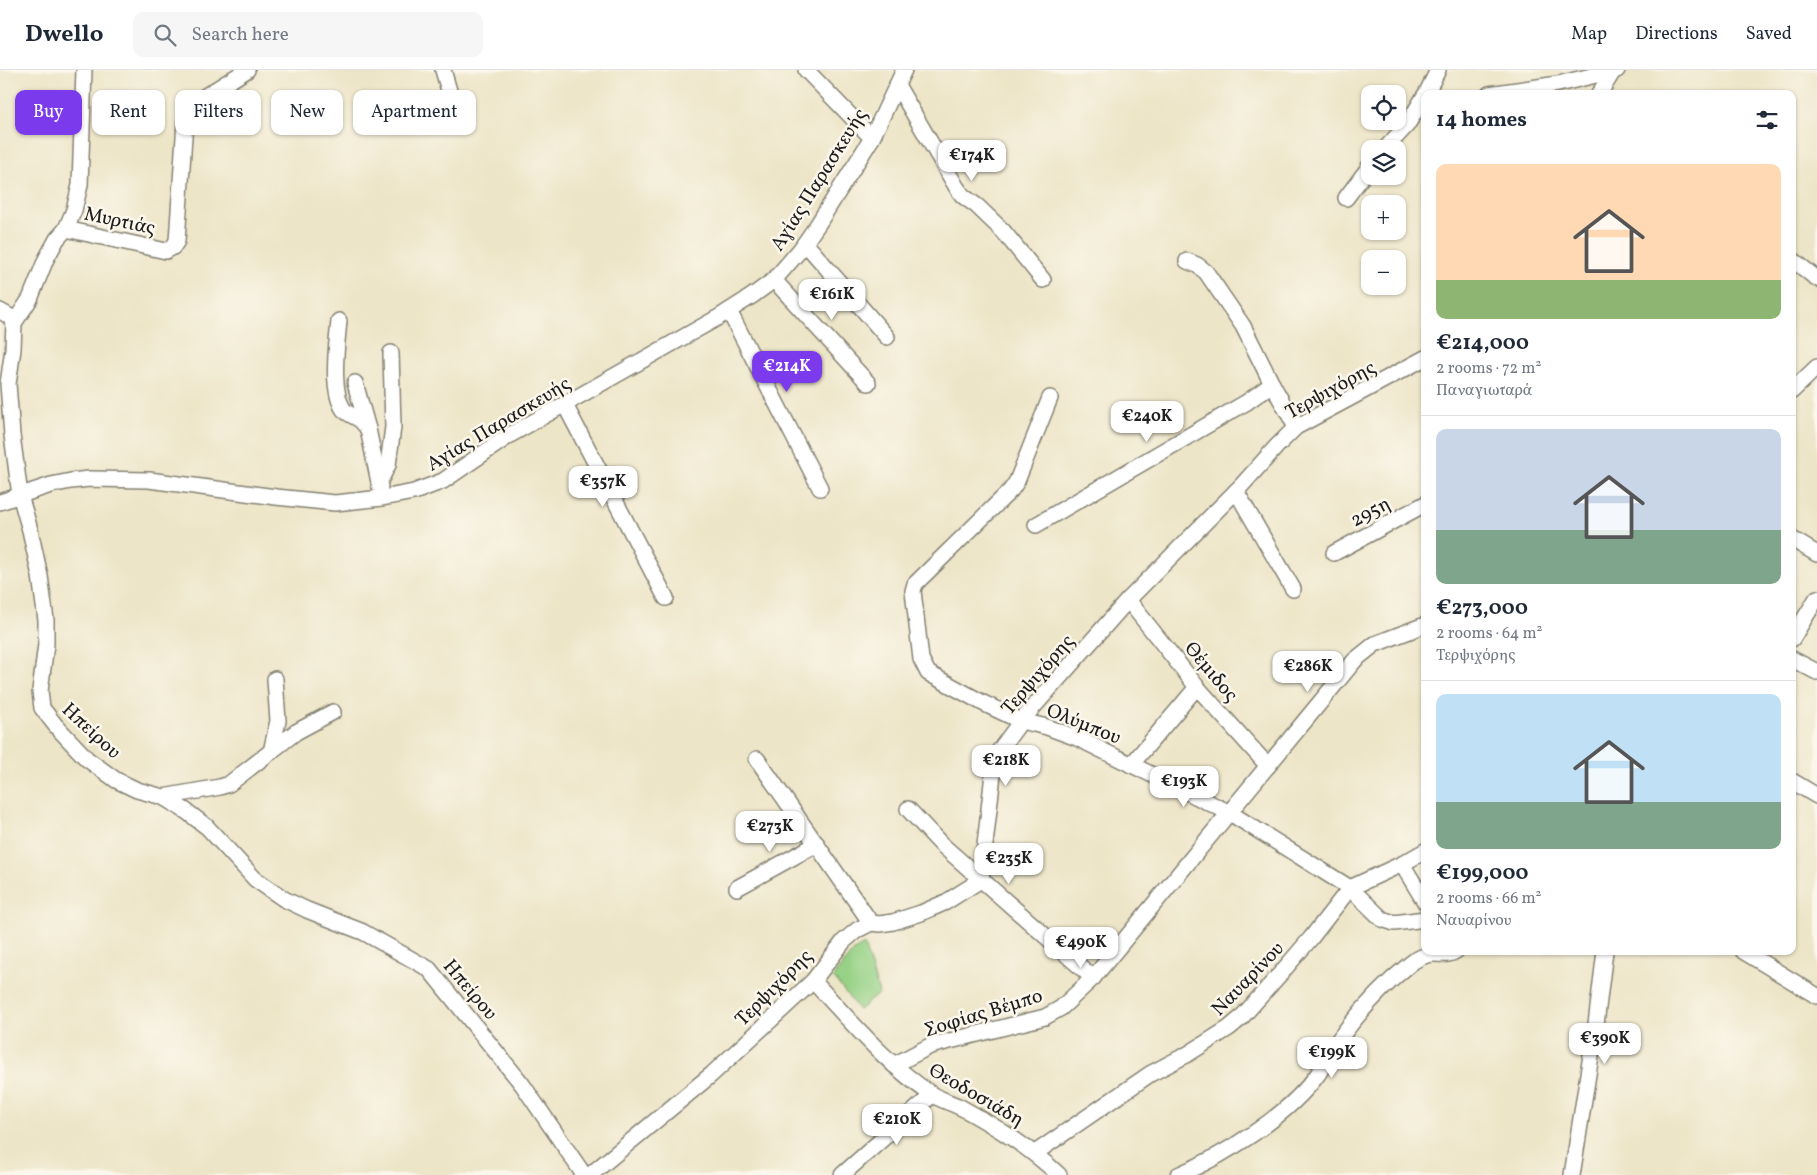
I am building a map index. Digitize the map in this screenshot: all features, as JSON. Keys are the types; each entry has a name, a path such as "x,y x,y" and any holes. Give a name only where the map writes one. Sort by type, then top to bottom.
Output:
{"street":[{"path":"0,311 9,316 14,323 30,299 53,247 66,229 74,210 80,184 84,70"},
{"path":"442,70 449,90"},
{"path":"806,70 872,138"},
{"name":"Αγίας Παρασκευής","path":"0,502 71,480 89,479 149,480 317,502 348,503 381,491 414,492 444,481 510,435 729,311 774,280 804,243 872,138 904,70"},
{"path":"1428,90 1438,70"},
{"path":"1517,90 1558,84 1614,70"},
{"path":"1602,90 1614,70"},
{"name":"Μυρτιάς","path":"66,229 171,246 188,110 194,102 238,72"},
{"path":"897,85 963,196 1003,230 1042,280"},
{"path":"1394,140 1407,125 1421,104"},
{"path":"1346,198 1361,178"},
{"path":"804,243 887,337"},
{"path":"1187,261 1197,265 1206,272 1243,326 1296,427"},
{"path":"1796,262 1817,280"},
{"path":"774,280 868,383"},
{"path":"729,311 820,488"},
{"path":"339,321 336,358 338,395 345,410 351,416 359,419 368,429"},
{"name":"Ηπείρου","path":"14,323 13,349 8,384 12,435 20,495 40,576 46,620 46,644 40,691 42,708 45,714 73,746 101,770 137,790 163,797 198,820 255,879 306,910 363,932 429,969 522,1084 584,1175"},
{"path":"381,491 388,464 393,427 391,353"},
{"name":"Τερψιχόρης","path":"590,1175 711,1075 813,981 844,941 857,930 871,923 880,924 908,918 946,902 981,880 994,765 1000,751 1021,721 1128,600 1236,491 1296,427 1421,360"},
{"path":"1796,386 1817,367"},
{"path":"355,383 368,429 381,491"},
{"path":"1036,525 1247,402 1272,384"},
{"name":"Ολύμπου","path":"1050,398 1017,481 1003,498 919,579 912,591 921,659 928,673 1021,721 1047,727 1077,738 1230,813 1350,888 1382,919 1394,923 1421,920"},
{"path":"565,405 666,598"},
{"path":"1236,491 1293,589"},
{"name":"295η","path":"1334,553 1421,506"},
{"path":"1796,541 1817,554"},
{"path":"1796,632 1817,598"},
{"name":"Θέμιδος","path":"1128,600 1197,687 1268,766"},
{"name":"Σοφίας Βέμπο","path":"894,1066 930,1046 1045,1017 1061,1008 1093,978 1344,673 1363,653 1375,644 1421,627"},
{"path":"1796,661 1817,672"},
{"path":"271,752 278,721 275,680"},
{"path":"1131,765 1197,687"},
{"path":"163,797 220,787 237,778 296,732 333,712"},
{"path":"757,759 871,923"},
{"path":"1796,783 1817,796"},
{"path":"908,809 941,844 1093,978"},
{"path":"736,888 817,844"},
{"name":"Ναυαρίνου","path":"1035,1153 1150,1074 1188,1054 1229,1028 1241,1018 1281,973 1350,888 1421,853"},
{"path":"1402,864 1421,895"},
{"path":"1178,1175 1200,1166 1257,1131 1288,1107 1318,1075 1330,1053 1352,1023 1374,999 1411,962 1430,955"},
{"path":"1572,1175 1596,1024 1605,955"},
{"path":"1750,955 1817,996"},
{"name":"Θεοδοσιάδη","path":"813,981 894,1066 932,1095 961,1107 1011,1136 1035,1153 1059,1175"},
{"path":"842,1175 932,1095"}],"green space":[{"path":"864,945 879,993 859,1010 833,977 854,951"}]}
